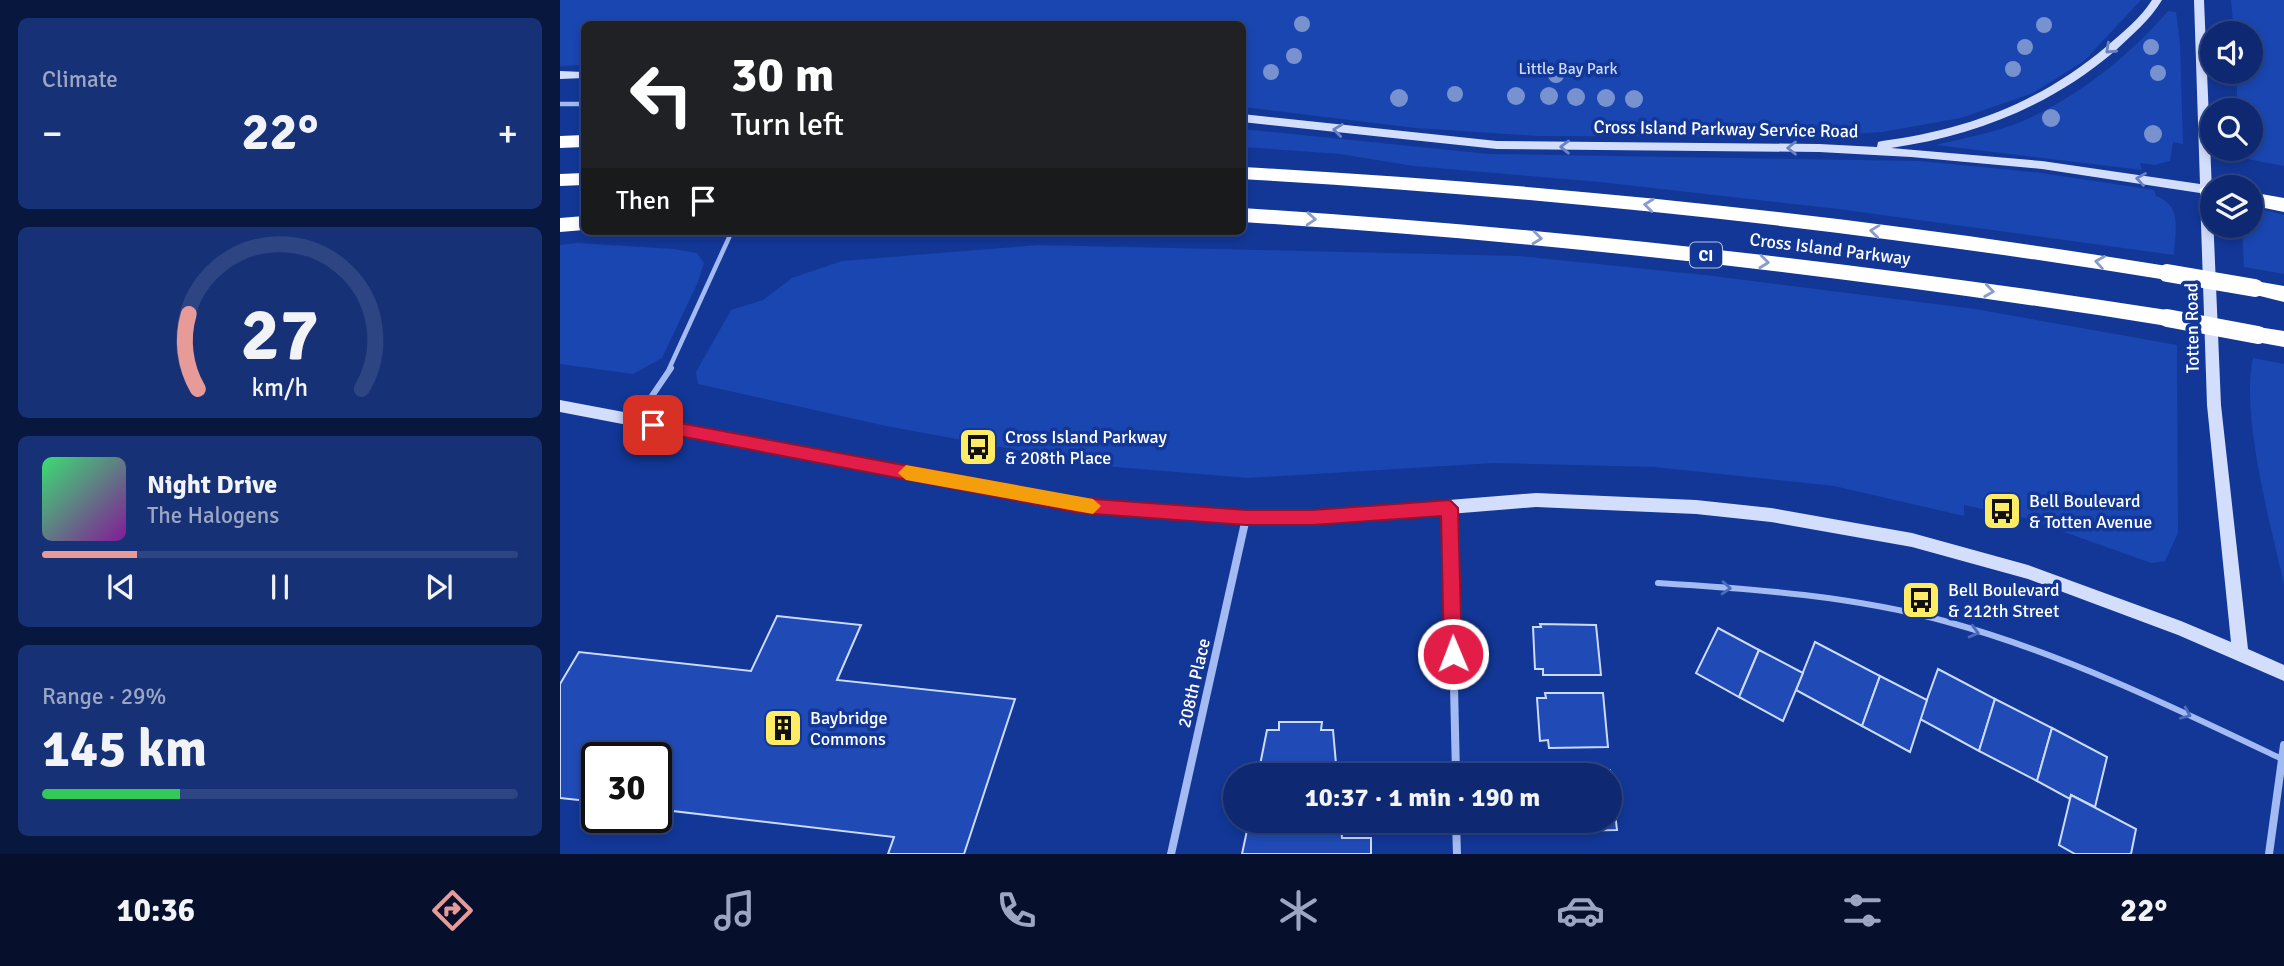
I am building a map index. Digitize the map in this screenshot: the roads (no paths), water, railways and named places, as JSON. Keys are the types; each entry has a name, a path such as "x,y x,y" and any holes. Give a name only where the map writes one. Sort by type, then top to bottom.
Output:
{"highway":[{"path":"560,142 581,141"},
{"path":"1246,164 1434,185"},
{"name":"Cross Island Parkway","path":"1246,173 1434,185 1874,230 2167,273 2284,294"},
{"path":"560,180 581,179"},
{"path":"2263,201 2284,205"},
{"path":"560,213 581,212"},
{"name":"Cross Island Parkway","path":"1246,215 1424,227 1706,255 1948,285 2167,318 2284,340"},
{"path":"560,225 581,223"}],"street":[{"path":"1819,148 1900,143 1999,119 2063,86 2103,56 2157,0"},
{"name":"Totten Road","path":"2199,0 2209,175"},
{"path":"560,75 581,75"},
{"name":"Cross Island Parkway Service Road","path":"1246,118 1497,145 1819,148 2042,165 2200,189"},
{"name":"Totten Road","path":"2211,238 2214,405 2240,654"},
{"path":"560,406 1080,505 1246,518 1313,518 1536,500 1696,507 1770,515 1912,540 2054,581 2284,673"},
{"path":"1450,508 1455,763"},
{"name":"208th Place","path":"1171,854 1246,518"},
{"path":"2269,854 2284,745"},
{"path":"1457,833 1457,854"}],"lane":[{"path":"560,104 581,104"},
{"path":"635,421 675,361 730,235"},
{"path":"1658,583 1750,589 1897,611 2008,641 2208,723 2282,759"}],"place":[{"name":"Cross Island Parkway & 208th Place","path":"978,447"},
{"name":"Bell Boulevard & Totten Avenue","path":"2002,511"},
{"name":"Bell Boulevard & 212th Street","path":"1921,600"},
{"name":"Baybridge Commons","path":"783,728"}],"park label":[{"name":"Little Bay Park","path":"1568,68"}]}
